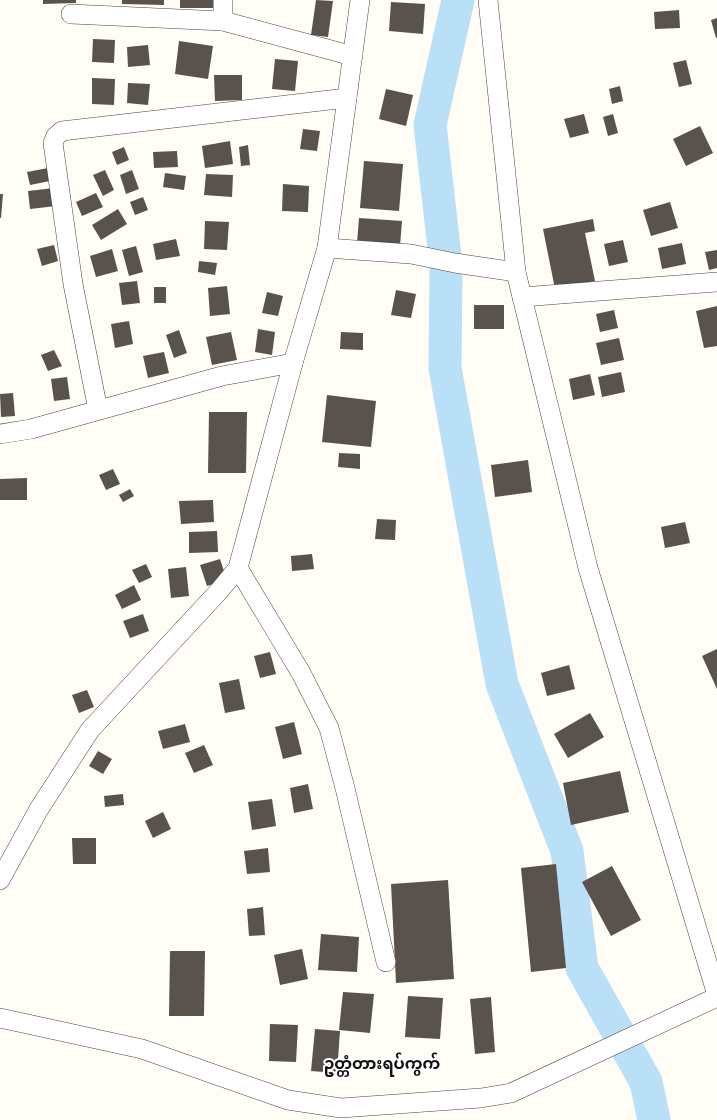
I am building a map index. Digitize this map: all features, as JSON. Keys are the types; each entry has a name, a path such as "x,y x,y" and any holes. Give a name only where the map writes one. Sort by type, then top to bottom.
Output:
{"street":[{"path":"222,21 223,0"},
{"path":"0,880 39,809 90,730 219,591 238,568 327,248 360,0"},
{"path":"0,1018 142,1050 288,1100 341,1108 481,1098 512,1092 717,996 588,568 516,272 488,0"},
{"path":"71,14 222,21 353,56"},
{"path":"98,410 73,284 53,143 56,136 62,131 347,98"},
{"path":"327,248 411,254 455,263 516,272"},
{"path":"522,297 717,282"},
{"path":"0,434 31,429 222,376 294,363"},
{"path":"238,568 301,673 329,728 345,788 386,962"}],"building":[{"path":"43,0 76,0 76,3 43,4"},
{"path":"122,0 164,0 164,5 122,4"},
{"path":"180,0 214,0 214,8 180,8"},
{"path":"316,0 333,1 328,37 311,35"},
{"path":"391,2 425,4 423,34 389,31"},
{"path":"679,10 680,28 655,29 654,12"},
{"path":"717,18 717,37 716,38 711,20"},
{"path":"93,39 115,40 114,63 92,62"},
{"path":"179,41 213,46 208,79 175,74"},
{"path":"148,45 150,65 128,67 127,47"},
{"path":"275,59 298,61 295,91 272,89"},
{"path":"686,60 692,84 679,87 673,63"},
{"path":"214,75 242,75 242,100 215,101"},
{"path":"92,78 115,79 114,105 92,104"},
{"path":"128,83 150,84 148,105 127,103"},
{"path":"620,86 623,101 612,104 609,89"},
{"path":"386,89 413,95 406,126 379,119"},
{"path":"584,114 589,133 570,138 564,119"},
{"path":"613,114 618,133 608,136 603,117"},
{"path":"700,126 713,153 686,166 673,139"},
{"path":"303,129 320,131 317,151 300,149"},
{"path":"230,141 233,164 205,168 202,146"},
{"path":"248,145 250,165 241,166 239,147"},
{"path":"124,147 129,160 117,165 112,152"},
{"path":"177,151 178,167 154,168 153,152"},
{"path":"364,161 403,164 399,211 360,208"},
{"path":"48,168 50,181 30,185 27,172"},
{"path":"105,170 114,190 103,196 93,175"},
{"path":"132,170 139,189 126,194 120,175"},
{"path":"165,173 186,176 184,190 163,187"},
{"path":"206,174 233,175 232,197 204,195"},
{"path":"283,184 309,186 308,212 282,211"},
{"path":"54,188 56,206 30,209 28,191"},
{"path":"96,193 103,207 82,216 76,202"},
{"path":"0,194 3,194 1,218 0,218"},
{"path":"143,197 148,210 135,215 130,202"},
{"path":"670,202 678,228 651,236 643,210"},
{"path":"118,209 127,224 101,240 92,225"},
{"path":"359,218 402,221 400,246 357,243"},
{"path":"593,219 595,231 585,233 595,281 555,289 543,229"},
{"path":"205,221 229,222 227,250 204,249"},
{"path":"176,239 180,256 156,260 153,244"},
{"path":"623,240 628,262 609,266 604,244"},
{"path":"682,243 686,264 662,269 658,248"},
{"path":"54,245 58,261 42,266 37,249"},
{"path":"136,246 143,272 129,276 122,250"},
{"path":"112,249 118,271 96,277 90,256"},
{"path":"717,250 717,268 709,270 705,252"},
{"path":"199,261 217,263 215,275 198,272"},
{"path":"137,281 140,303 122,305 119,283"},
{"path":"227,286 230,314 210,316 208,288"},
{"path":"154,287 166,287 166,303 154,303"},
{"path":"396,290 416,294 411,318 391,315"},
{"path":"267,292 283,296 278,316 262,313"},
{"path":"474,305 504,305 504,329 474,329"},
{"path":"717,306 717,346 704,348 696,311"},
{"path":"614,310 618,328 600,332 596,314"},
{"path":"129,321 133,344 115,348 111,324"},
{"path":"258,329 275,332 272,355 255,352"},
{"path":"179,330 187,353 174,358 166,335"},
{"path":"231,332 237,360 212,365 206,337"},
{"path":"341,332 363,333 363,350 340,349"},
{"path":"619,338 624,360 601,365 596,343"},
{"path":"54,350 62,366 48,371 41,355"},
{"path":"164,352 169,373 148,378 143,356"},
{"path":"621,372 625,392 602,397 598,377"},
{"path":"590,374 595,395 573,400 569,379"},
{"path":"67,377 70,399 54,401 51,379"},
{"path":"13,393 15,416 1,417 0,394"},
{"path":"327,395 376,401 371,447 322,442"},
{"path":"209,412 247,412 246,473 208,473"},
{"path":"339,453 360,454 360,469 338,467"},
{"path":"528,460 532,492 495,497 491,465"},
{"path":"113,469 120,484 106,490 99,475"},
{"path":"27,478 27,500 0,500 0,479"},
{"path":"130,489 134,496 123,502 119,495"},
{"path":"213,500 214,522 181,524 179,501"},
{"path":"377,519 396,520 395,540 375,539"},
{"path":"685,522 690,543 665,548 661,527"},
{"path":"217,531 218,552 189,553 189,532"},
{"path":"312,554 314,569 292,571 291,556"},
{"path":"220,559 227,580 207,586 200,565"},
{"path":"146,564 152,577 139,583 132,570"},
{"path":"186,567 189,596 171,598 168,569"},
{"path":"134,585 141,600 122,609 115,595"},
{"path":"143,614 149,631 130,638 123,621"},
{"path":"717,649 717,689 702,656"},
{"path":"270,652 276,674 260,678 254,656"},
{"path":"569,665 575,689 547,696 541,673"},
{"path":"239,679 245,709 225,713 219,683"},
{"path":"87,690 94,707 79,713 72,695"},
{"path":"590,713 604,737 568,758 554,734"},
{"path":"294,722 302,754 283,759 275,727"},
{"path":"185,724 190,742 163,749 158,731"},
{"path":"204,745 213,765 194,773 185,753"},
{"path":"98,751 112,759 103,774 89,766"},
{"path":"620,771 629,812 571,825 563,783"},
{"path":"308,784 313,809 294,813 290,788"},
{"path":"123,794 124,805 105,807 104,796"},
{"path":"272,799 276,826 252,830 248,802"},
{"path":"163,812 171,829 153,838 145,821"},
{"path":"72,838 96,838 96,864 73,864"},
{"path":"268,848 270,872 247,874 244,851"},
{"path":"556,864 566,968 531,972 521,868"},
{"path":"612,866 641,920 611,936 582,882"},
{"path":"448,880 454,979 396,983 391,884"},
{"path":"263,907 265,935 249,936 247,909"},
{"path":"321,934 359,937 357,972 318,970"},
{"path":"302,949 308,979 280,985 274,955"},
{"path":"170,951 205,951 204,1016 169,1016"},
{"path":"343,992 374,994 370,1033 339,1030"},
{"path":"408,996 443,998 440,1039 405,1037"},
{"path":"491,997 495,1052 475,1054 470,999"},
{"path":"270,1024 298,1025 296,1062 269,1061"},
{"path":"315,1029 340,1031 337,1073 311,1071"}],"waterway":[{"path":"458,0 430,125 446,265 445,368 502,684 567,851 582,968 646,1082 654,1120"}],"district":[{"name":"ဥတ္တံတားရပ်ကွက်","path":"382,1065"}]}
